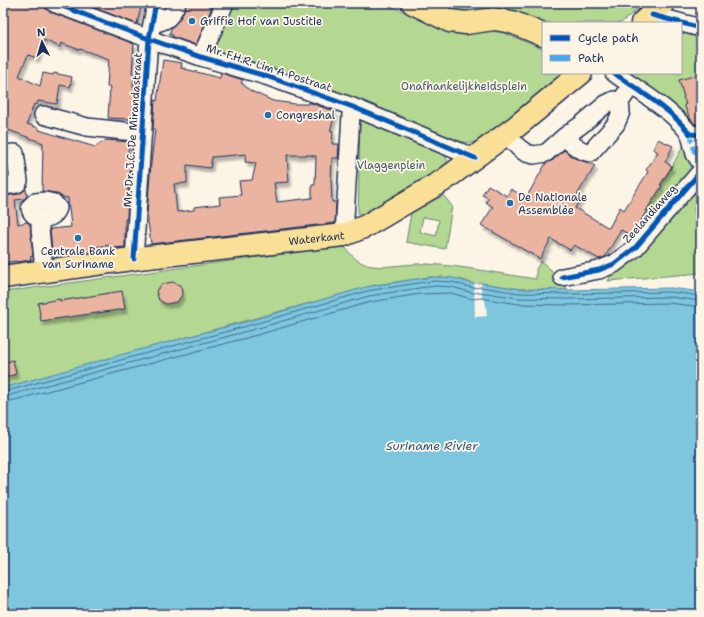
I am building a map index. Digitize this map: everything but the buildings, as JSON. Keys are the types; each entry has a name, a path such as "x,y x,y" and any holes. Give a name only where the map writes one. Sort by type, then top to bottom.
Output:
{"main road":[{"path":"413,3 450,21 466,23 494,19 512,22 542,35"},
{"name":"Waterkant","path":"3,277 134,258 344,235 373,222 444,180 506,134 579,74"}],"street":[{"name":"Mr. F.H.R. Lim A Postraat","path":"54,3 151,32 201,57 266,76 352,106 475,158"},
{"name":"Mr. Dr. J.C. De Mirandastraat","path":"134,258 151,32 156,3"},
{"path":"151,32 172,15 177,3"},
{"path":"201,57 225,3"},
{"path":"653,14 680,22"},
{"path":"682,22 701,28"},
{"path":"615,74 661,106 696,135 695,154 698,161 701,163"},
{"path":"564,137 584,152 590,153 616,124 621,112 620,102 631,86"},
{"path":"506,134 526,153 534,155 546,153 606,104 614,100 620,102"},
{"path":"344,235 352,106"},
{"path":"43,115 87,127 143,133"},
{"path":"3,154 15,153 19,181 17,184 3,186"},
{"name":"Zeelandiaweg","path":"562,277 599,270 614,264 635,248 701,171"},
{"path":"40,219 44,271"}],"green space":[{"name":"Onafhankelijkheidsplein","path":"227,3 385,3 452,34 481,28 497,30 542,49 542,74 570,74 481,140 471,143 458,141 207,49"},
{"path":"426,3 644,3 622,22 542,22 542,30 482,5 476,4 461,14"},
{"path":"682,23 701,28 701,201 694,208 701,250 701,273 608,281 690,134 614,74 682,74"},
{"name":"Vlaggenplein","path":"363,119 445,155 448,162 444,169 362,216 358,214 360,121"},
{"path":"443,195 452,206 445,249 406,242 411,213","holes":["423,217 439,220 436,236 420,232"]},
{"path":"333,247 345,247 357,260 372,266 420,264 441,265 536,279 536,269 541,261 559,277 568,290 520,289 481,283 474,284 463,280 442,277 430,277 375,285 3,388 3,292"}],"water":[{"name":"Suriname Rivier","path":"435,277 453,278 474,284 481,283 520,289 568,290 671,288 701,292 701,614 3,614 3,388 252,320 366,287"}],"pier":[{"path":"481,283 482,299 485,299 487,316 475,317 474,284"}],"marked path":[{"path":"690,134 695,154 701,163"}],"cycle path":[{"path":"54,3 149,39 201,57 266,76 353,107 475,158"},
{"path":"134,259 149,39 156,3"},
{"path":"652,15 678,22"},
{"path":"682,23 701,28"},
{"path":"615,74 664,108 690,134 701,135"},
{"path":"562,277 599,270 614,264 635,248 701,171"}],"place":[{"name":"Griffie Hof van Justitie","path":"192,21"},
{"name":"Congreshal","path":"268,115"},
{"name":"De Nationale Assemblée","path":"510,203"},
{"name":"Centrale Bank van Suriname","path":"78,238"}]}
